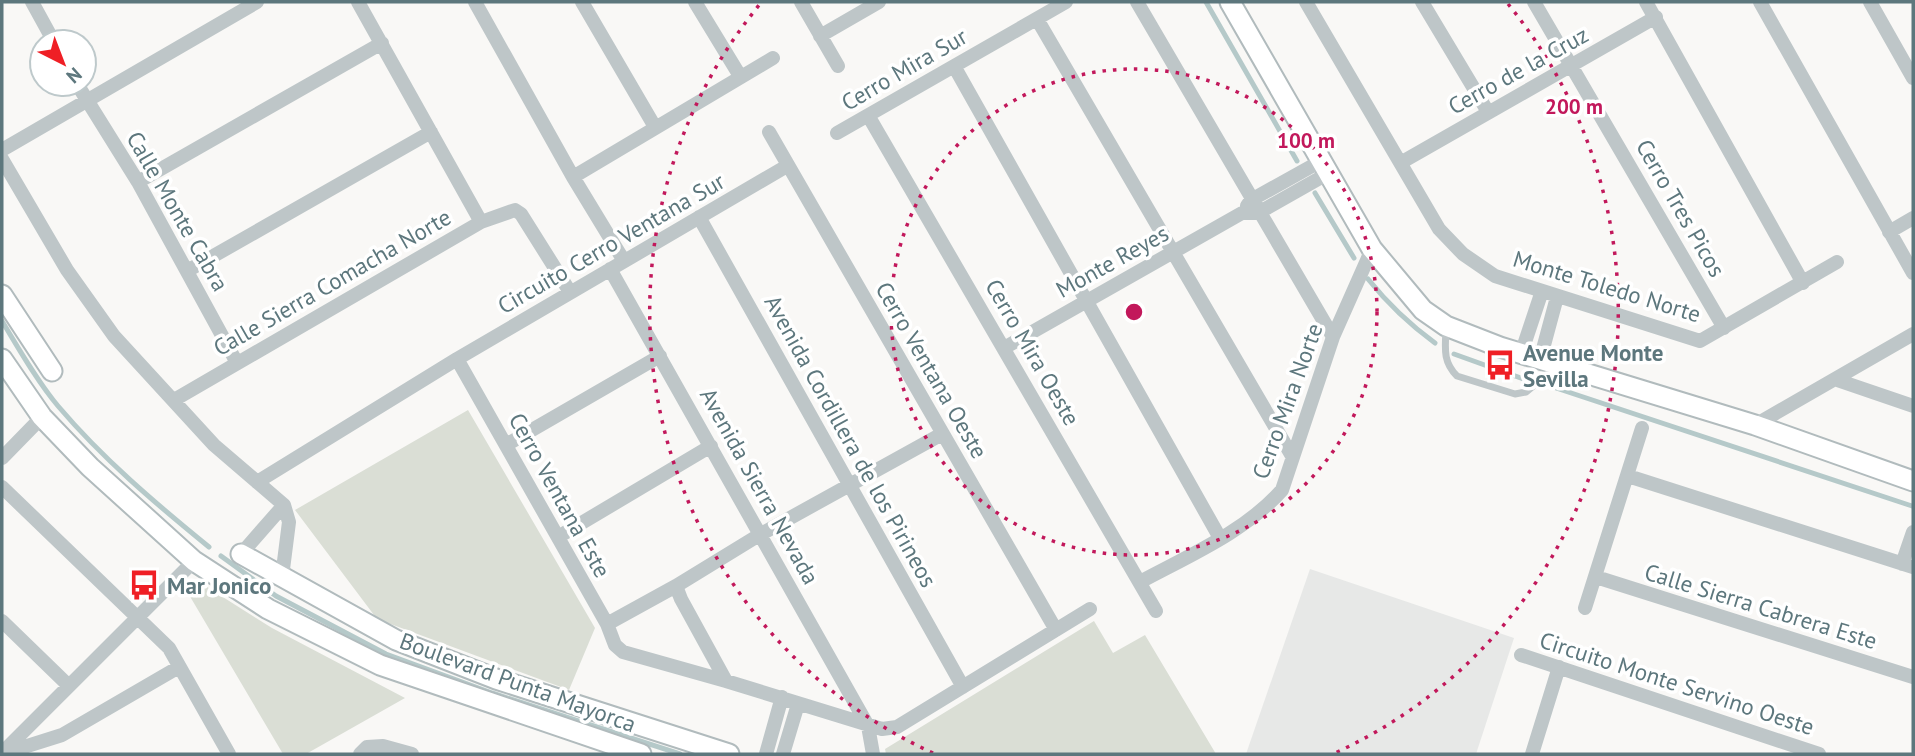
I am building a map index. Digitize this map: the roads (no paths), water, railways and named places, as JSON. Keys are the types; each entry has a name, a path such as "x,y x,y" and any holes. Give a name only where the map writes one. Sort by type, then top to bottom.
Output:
{"street":[{"path":"2,150 238,6 257,2"},
{"path":"358,2 481,222"},
{"path":"475,2 573,177 624,261"},
{"path":"582,2 654,127"},
{"path":"695,2 740,76"},
{"path":"801,2 838,66"},
{"path":"820,36 879,2"},
{"name":"Cerro Mira Sur","path":"837,134 1066,2"},
{"path":"1137,2 1333,337"},
{"path":"1230,2 1372,249 1423,310 1446,326 1539,360 1755,425 1913,481"},
{"name":"Monte Toledo Norte","path":"1307,2 1439,229 1463,254 1496,276 1700,341 1837,262"},
{"path":"1422,2 1488,112"},
{"name":"Cerro Tres Picos","path":"1534,2 1724,328"},
{"path":"1646,2 1803,283"},
{"path":"1760,2 1913,273"},
{"path":"1870,2 1913,78"},
{"path":"39,4 48,28"},
{"name":"Cerro de la Cruz","path":"1402,162 1656,17"},
{"path":"1037,19 1292,456"},
{"path":"138,182 382,43"},
{"path":"573,177 773,58"},
{"path":"954,66 1220,538"},
{"name":"Calle Monte Cabra","path":"84,98 138,182 237,363"},
{"name":"Cerro Mira Oeste","path":"869,117 1156,611"},
{"path":"187,271 431,132"},
{"name":"Cerro Ventana Oeste","path":"769,132 1056,630"},
{"path":"2,159 67,270 114,336 214,445 284,505 289,522 282,577"},
{"name":"Circuito Cerro Ventana Sur","path":"257,482 457,359 788,166"},
{"name":"Monte Reyes","path":"1004,348 1324,167"},
{"name":"Calle Sierra Comacha Norte","path":"174,400 481,222 515,210 521,214 570,292"},
{"name":"Avenida Cordillera de los Pirineos","path":"699,217 963,687"},
{"path":"1889,232 1913,218"},
{"name":"Cerro Mira Norte","path":"1140,582 1220,538 1266,507 1282,490 1333,337 1372,249"},
{"name":"Avenida Sierra Nevada","path":"610,270 868,726 873,754"},
{"path":"1539,360 1542,290"},
{"path":"2,295 52,371"},
{"path":"1539,360 1557,297"},
{"path":"1755,425 1913,334"},
{"path":"506,445 660,356"},
{"name":"Boulevard Punta Mayorca","path":"2,359 42,416 90,467 194,561 268,609 380,665 641,754"},
{"name":"Cerro Ventana Este","path":"457,359 607,624 615,645 623,652 726,681"},
{"path":"1837,380 1913,406"},
{"path":"2,458 42,416"},
{"path":"1585,608 1642,428"},
{"path":"607,624 761,534 942,434"},
{"path":"558,537 711,446"},
{"path":"1628,476 1908,566 1913,532"},
{"path":"2,487 169,648 227,753"},
{"path":"241,554 284,505"},
{"name":"Boulevard Punta Mayorca","path":"241,554 396,640 496,678 729,754"},
{"path":"2,754 194,561"},
{"name":"Calle Sierra Cabrera Este","path":"1596,578 1913,677"},
{"path":"676,586 726,681 882,729 897,727 1090,609"},
{"path":"2,621 69,686"},
{"name":"Circuito Monte Servino Oeste","path":"1521,655 1819,754"},
{"path":"2,754 62,735 179,667"},
{"path":"1532,754 1559,667"},
{"path":"765,754 782,698"},
{"path":"783,754 798,704"},
{"path":"360,754 367,747 383,746 412,754"}],"lane":[{"path":"1446,326 1445,359 1457,376 1515,394 1526,392 1539,360"}],"waterway":[{"path":"1206,2 1297,161"},
{"path":"1315,193 1354,258"},
{"path":"1368,279 1399,313 1435,343"},
{"path":"2,321 28,365 75,425 130,480 209,547"},
{"path":"1454,354 1529,381"},
{"path":"1547,385 1912,506"},
{"path":"221,556 276,596 386,654 492,693 680,754"}],"place":[{"name":"Avenue Monte Sevilla","path":"1500,365"},
{"name":"Mar Jonico","path":"144,585"}]}
